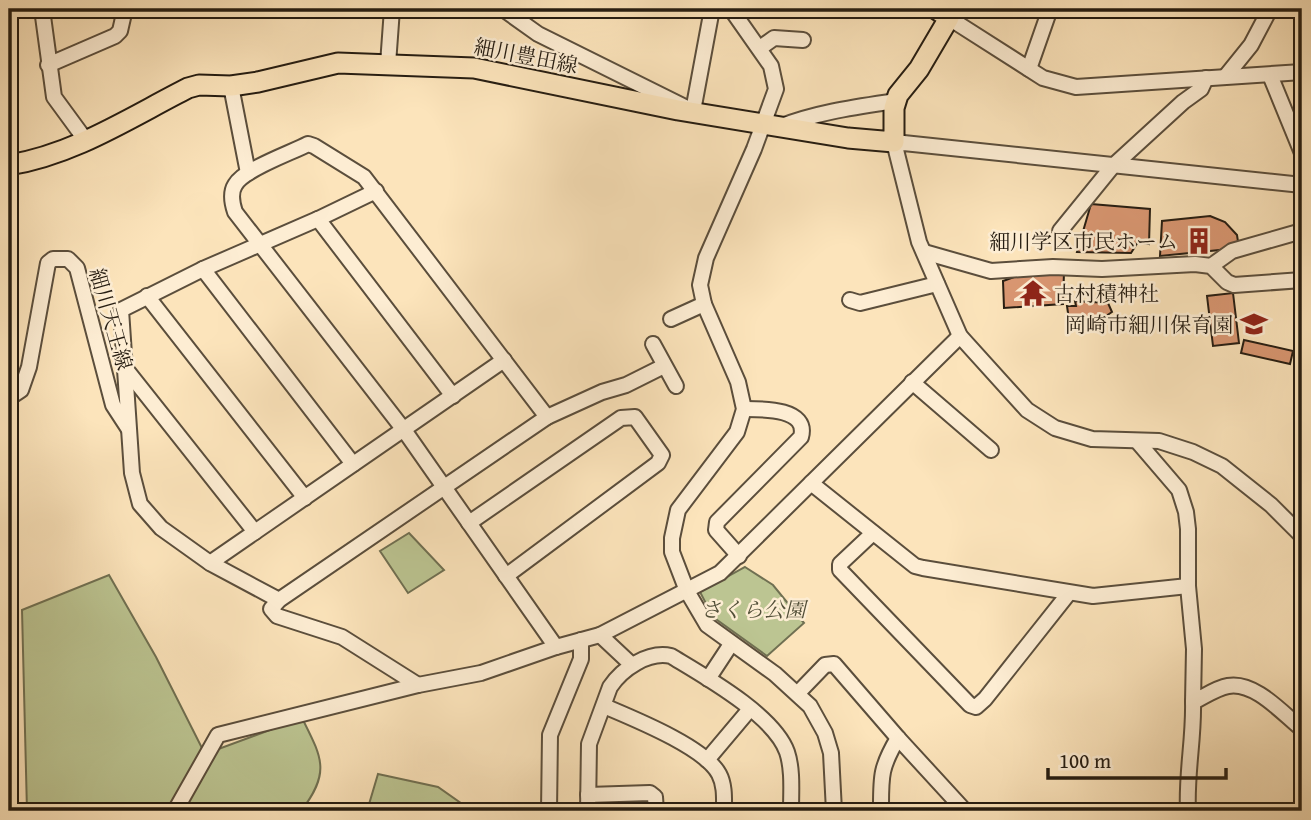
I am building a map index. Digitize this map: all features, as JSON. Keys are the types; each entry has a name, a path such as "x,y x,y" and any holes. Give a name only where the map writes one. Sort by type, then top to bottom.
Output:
{"main road":[{"path":"894,142 898,95 919,69 943,13"},
{"name":"細川豊田線","path":"9,165 24,163 87,142 188,88 258,82 338,63 474,68 678,110 771,126 894,142"}],"street":[{"path":"42,9 54,97 87,142"},
{"path":"48,65 116,36 120,31 125,9"},
{"path":"388,64 392,9"},
{"path":"503,9 538,34 693,111 712,9"},
{"path":"731,9 771,66 776,89 771,126 706,258 700,285 704,304 738,382 744,409 737,432 678,510 672,552 687,590 706,625 775,674 810,706 825,733 832,766 834,811"},
{"path":"1029,69 1050,9"},
{"path":"1226,76 1251,45 1270,9"},
{"path":"943,13 1049,80 1088,88 1302,72"},
{"path":"760,48 774,38 803,40"},
{"path":"1270,75 1302,153"},
{"path":"1060,231 1112,167 1201,89 1206,78"},
{"path":"231,86 248,173"},
{"path":"771,126 841,109 896,101"},
{"path":"1302,185 894,142 919,242 960,336 1027,410 1055,428 1092,439 1159,441 1194,452 1222,466 1270,505 1302,536"},
{"path":"547,417 365,177 318,148 308,145 248,173 235,184 232,195 235,212 404,430 555,647"},
{"path":"279,600 211,563 161,528 140,504 132,473 121,310 203,269 376,191"},
{"path":"318,219 453,396"},
{"path":"1211,266 1232,251 1302,231"},
{"path":"924,252 991,271 1195,264 1211,266 1227,282 1234,285 1302,280"},
{"name":"細川天王線","path":"9,398 20,390 29,367 48,263 53,259 68,260 77,268 113,405 128,428"},
{"path":"203,269 353,464"},
{"path":"850,300 860,303 937,284"},
{"path":"147,296 304,498"},
{"path":"671,319 704,304"},
{"path":"176,811 218,735 418,685 481,673 555,647 600,635 725,570 960,336"},
{"path":"653,344 676,386"},
{"path":"211,563 504,360"},
{"path":"418,685 342,637 277,616 271,609 279,600 547,417 602,392 626,385 664,366"},
{"path":"125,368 255,532"},
{"path":"912,382 991,450"},
{"path":"739,556 716,530 717,522 802,437 803,432 785,412 744,409"},
{"path":"469,523 621,418 635,416 662,454 658,463 506,576"},
{"path":"1137,441 1173,483 1182,498 1188,529 1188,586 1194,649 1194,729 1187,779 1188,811"},
{"path":"811,483 915,566 1069,593 1106,595 1188,586"},
{"path":"873,533 840,564 840,570 970,705 976,707 1069,593"},
{"path":"600,635 632,665"},
{"path":"550,811 550,735 583,653 581,640"},
{"path":"708,679 731,644"},
{"path":"588,811 589,744 616,679 632,665 665,654 708,679 772,727 785,747 791,772 791,811"},
{"path":"798,693 825,665 835,664 965,811"},
{"path":"1193,702 1233,685 1254,691 1302,729"},
{"path":"604,706 676,740 714,766 724,788 724,811"},
{"path":"707,760 750,709"},
{"path":"880,811 883,765 898,738"},
{"path":"588,794 650,793 655,797 656,811"}],"green space":[{"path":"409,533 444,570 408,593 380,551"},
{"name":"さくら公園","path":"745,567 773,585 804,623 767,656 713,617 700,592"},
{"path":"109,575 156,657 205,754 302,718 318,755 320,775 317,786 301,811 27,811 22,610"},
{"path":"378,774 438,787 465,806 461,811 367,811"}],"building":[{"path":"1091,204 1150,209 1149,244 1138,242 1131,253 1077,252"},
{"name":"細川学区市民ホーム","path":"1210,216 1225,222 1237,235 1239,248 1160,256 1162,221"},
{"name":"古村積神社","path":"1037,269 1064,272 1063,304 1004,308 1003,281"},
{"path":"1233,293 1239,343 1213,346 1207,296"},
{"path":"1075,301 1108,303 1112,312 1094,324 1079,324 1069,320 1067,306 1076,306"},
{"path":"1244,340 1293,351 1290,364 1241,353"}],"place":[{"name":"細川学区市民ホーム","path":"1199,241"},
{"name":"古村積神社","path":"1033,293"},
{"name":"岡崎市細川保育園","path":"1254,324"}]}
